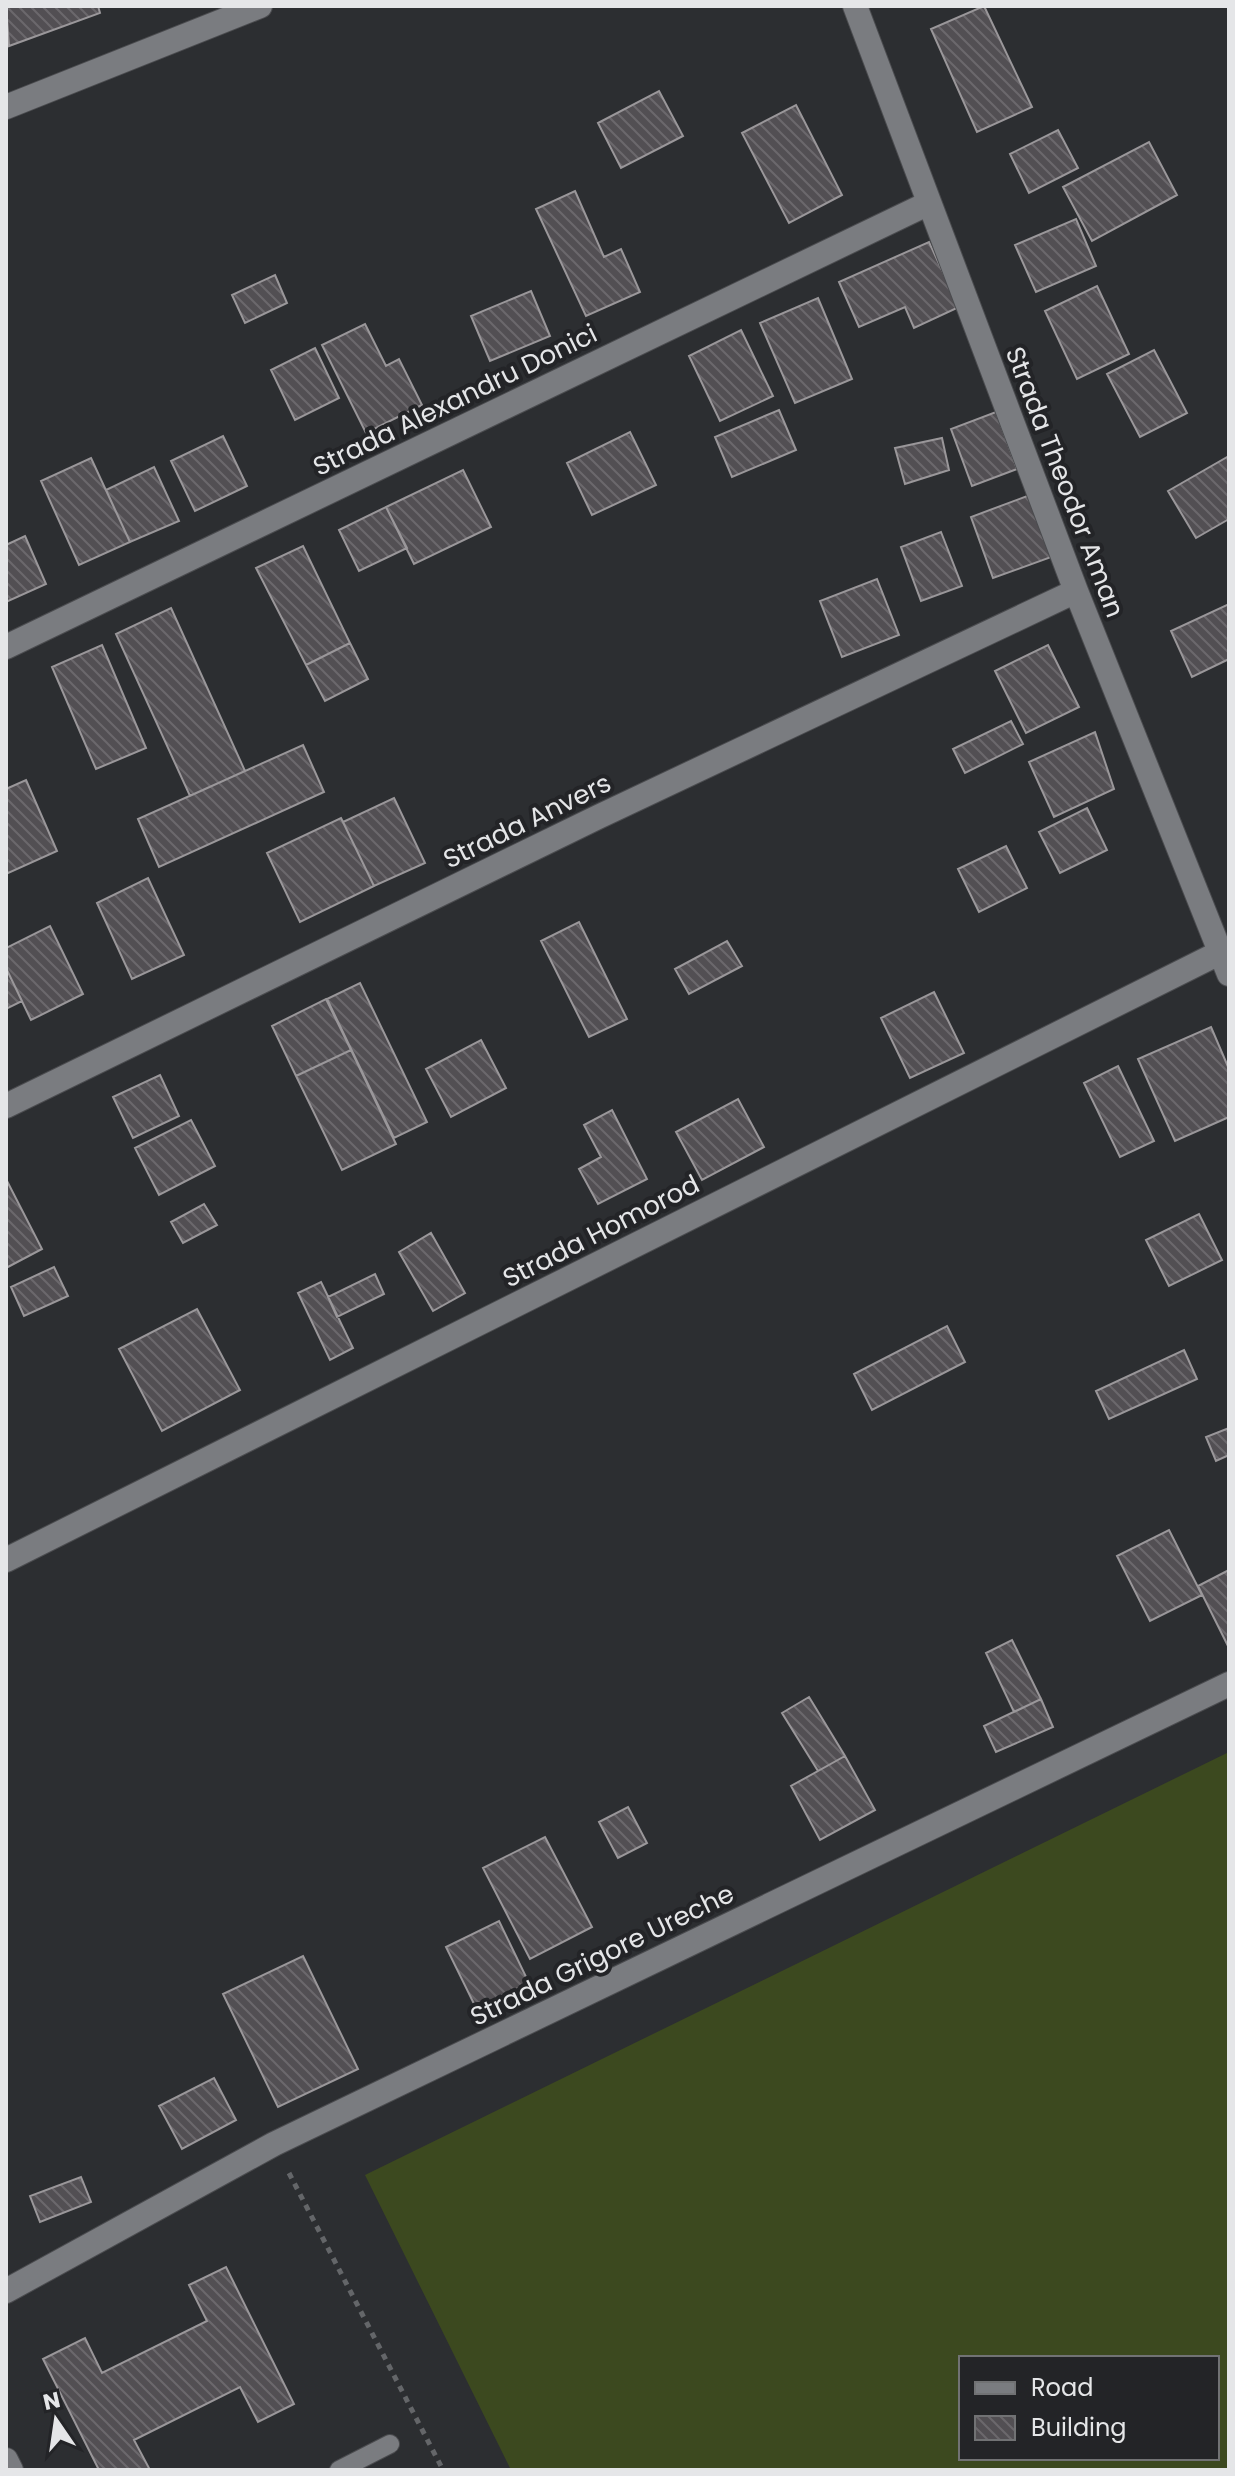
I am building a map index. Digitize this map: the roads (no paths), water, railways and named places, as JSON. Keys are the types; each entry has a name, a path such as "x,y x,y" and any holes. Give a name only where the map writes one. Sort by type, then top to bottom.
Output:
{"street":[{"path":"6,107 260,6"},
{"name":"Strada Theodor Aman","path":"855,6 1076,591 1225,963"},
{"name":"Strada Alexandru Donici","path":"6,647 929,203"},
{"name":"Strada Anvers","path":"6,1106 598,817 1076,591"},
{"name":"Strada Homorod","path":"6,1560 1225,963"},
{"name":"Strada Grigore Ureche","path":"6,2291 274,2144 1229,1684"},
{"path":"6,2460 11,2470"}],"lane":[{"path":"339,2470 390,2444"}]}
